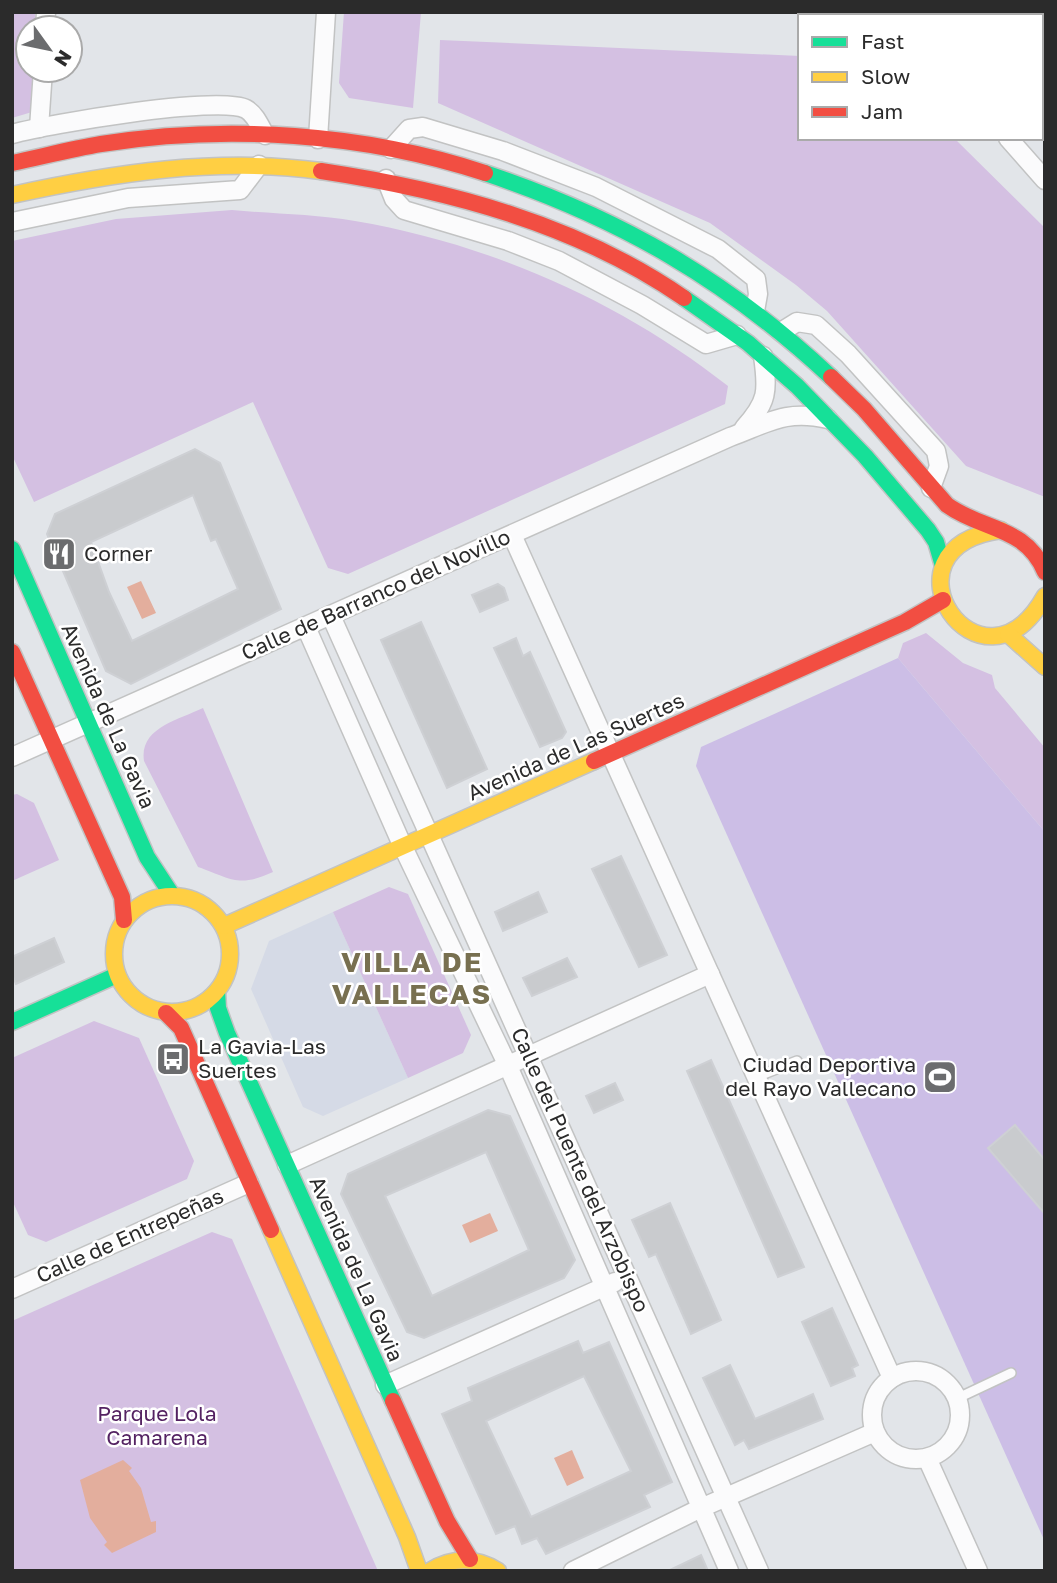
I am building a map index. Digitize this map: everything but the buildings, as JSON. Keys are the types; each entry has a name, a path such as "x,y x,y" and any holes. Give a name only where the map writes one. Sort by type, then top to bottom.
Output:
{"main road":[{"path":"12,163 45,154 148,138 265,135 318,139 391,149 492,174 586,210 677,258 755,311 851,396 954,512 1026,541 1044,565"},
{"path":"12,195 47,185 150,170 259,165 386,179 466,198 562,233 647,275 737,335 763,356 832,420 928,530 936,541 943,566"},
{"path":"1001,530 983,531 966,538 952,550 943,566 940,583 943,600 950,614 976,634 1008,634 1025,626 1037,613 1045,596"},
{"name":"Avenida de La Gavia","path":"12,549 147,857 172,895"},
{"name":"Avenida de Las Suertes","path":"224,926 404,848 926,612 943,600"},
{"path":"1008,634 1045,667"},
{"path":"12,653 122,897 124,920"},
{"path":"166,1013 187,1011 205,1002 217,991 227,973 230,959 229,940 224,926 201,903 172,895 152,899 134,909 124,920 115,939 113,955 117,975 137,1002 166,1013 181,1028 408,1537 419,1571"},
{"path":"12,1022 117,975"},
{"name":"Avenida de La Gavia","path":"217,991 218,1008 227,1033 447,1521 470,1559"},
{"path":"430,1571 452,1560 470,1559 491,1565 499,1571"}],"street":[{"path":"318,139 326,12"},
{"path":"39,128 42,84"},
{"path":"12,134 118,114 189,107 239,107 253,115 265,135"},
{"path":"391,149 409,129 423,127 503,151 596,187 718,249 752,275 758,286 755,311"},
{"path":"1010,140 1045,180"},
{"path":"12,222 128,198 240,190 259,165"},
{"path":"386,179 394,199 404,209 508,241 559,261 642,305 700,342 713,344 737,335"},
{"path":"781,332 797,322 816,325 879,385 936,451 939,466 931,488"},
{"name":"Calle de Barranco del Novillo","path":"739,433 757,415 765,399 767,383 763,356"},
{"name":"Calle de Barranco del Novillo","path":"12,757 739,433 784,415 797,413 832,420"},
{"path":"512,534 892,1378"},
{"name":"Calle del Puente del Arzobispo","path":"331,615 759,1571"},
{"name":"Calle del Puente del Arzobispo","path":"306,627 404,848 508,1066 729,1571"},
{"path":"287,1165 710,974"},
{"name":"Calle de Entrepeñas","path":"12,1289 249,1183"},
{"path":"385,1385 628,1276"},
{"path":"912,1370 926,1371 950,1385 958,1398 961,1410 956,1435 949,1446 927,1458 902,1457 881,1443 875,1432 872,1405 877,1392 892,1378 912,1370"},
{"path":"573,1571 701,1508 875,1432"},
{"path":"927,1458 978,1571"}],"lane":[{"path":"756,1077 797,1061"},
{"path":"958,1398 1011,1373"}],"shaded area":[{"path":"141,581 156,613 142,619 127,587"},
{"name":"Ciudad Deportiva del Rayo Vallecano","path":"898,658 1045,832 1045,1542 696,766 701,747"},
{"path":"333,912 408,1078 323,1116 303,1107 251,989 269,941"},
{"path":"490,1213 498,1231 470,1243 462,1225"},
{"path":"572,1450 584,1478 567,1486 554,1458"},
{"path":"123,1460 132,1468 129,1471 141,1488 151,1522 156,1521 156,1532 112,1553 104,1545 107,1542 90,1518 80,1480"}],"green space":[{"path":"12,12 35,12 14,14 14,84 33,84 32,112 12,118"},
{"path":"344,12 421,12 413,108 349,98 339,83"},
{"path":"440,40 798,56 798,140 956,140 1045,228 1045,497 966,466 827,311 796,285 710,223 438,103"},
{"path":"232,210 355,221 405,231 504,261 552,280 598,303 687,355 728,386 725,404 348,574 328,568 253,402 34,502 12,455 12,241 116,219"},
{"path":"926,633 963,663 992,675 995,688 1045,748 1045,832 898,658 903,643"},
{"path":"203,708 273,872 261,877 235,880 198,867 144,761 144,750 154,733 172,721"},
{"path":"17,794 34,803 59,860 12,881 12,795"},
{"path":"389,887 408,894 471,1035 463,1053 408,1078 333,912"},
{"path":"94,1021 139,1038 194,1161 187,1179 46,1242 28,1235 12,1200 12,1058"},
{"name":"Parque Lola Camarena","path":"212,1232 232,1239 378,1571 12,1571 12,1321"}],"traffic: fast":[{"path":"485,173 581,210 670,256 752,311 831,377"},
{"path":"684,298 748,343 797,386 865,456 928,530 936,542 943,566"},
{"path":"12,549 147,857 172,895"},
{"path":"12,1022 117,975"},
{"path":"217,991 218,1008 227,1033 393,1401"}],"traffic: slow":[{"path":"12,195 165,169 243,166 321,171"},
{"path":"1001,530 963,543 944,564 941,589 950,612 969,630 993,636 1019,627 1045,596"},
{"path":"1008,634 1045,667"},
{"path":"224,926 594,761"},
{"path":"172,896 194,900 213,913 226,932 230,954 226,976 213,995 194,1008 172,1012 150,1008 131,995 118,976 114,954 118,932 131,913 150,900 172,896"},
{"path":"271,1230 407,1537 419,1571"},
{"path":"430,1571 447,1563 464,1560 481,1563 498,1571"}],"traffic: jam":[{"path":"12,163 90,146 148,138 246,134 343,141 439,159 485,173"},
{"path":"321,171 416,188 510,214 556,230 643,272 684,298"},
{"path":"831,377 864,409 947,505 1015,537 1037,557 1045,572"},
{"path":"594,761 905,622 943,600"},
{"path":"12,652 122,897 124,920"},
{"path":"166,1013 181,1028 271,1230"},
{"path":"393,1401 447,1521 470,1559"}],"place":[{"name":"Corner","path":"59,554"},
{"name":"La Gavia-Las Suertes","path":"173,1059"},
{"name":"Ciudad Deportiva del Rayo Vallecano","path":"940,1077"}],"district":[{"name":"VILLA DE VALLECAS","path":"412,978"}]}
